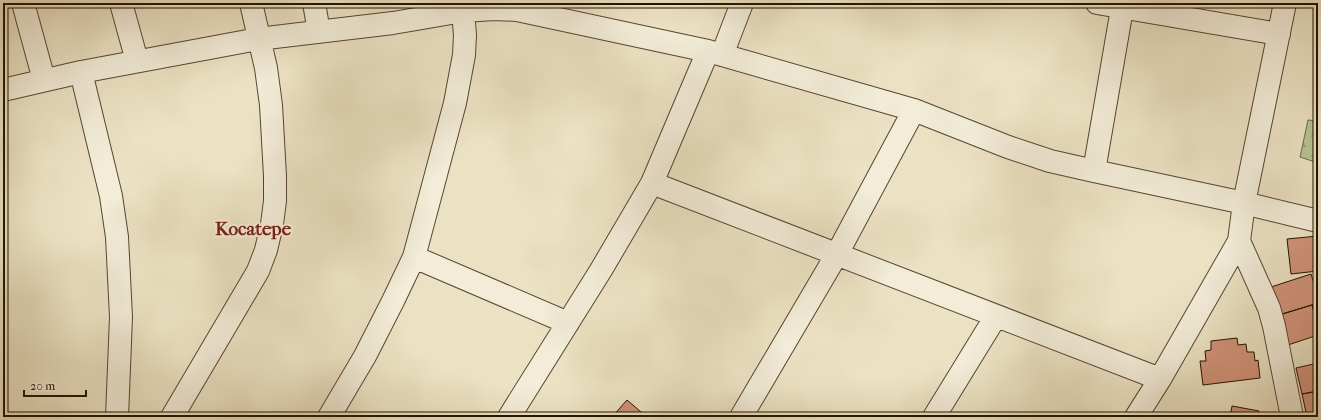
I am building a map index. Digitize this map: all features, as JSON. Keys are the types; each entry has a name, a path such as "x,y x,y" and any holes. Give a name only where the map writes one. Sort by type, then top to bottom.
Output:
{"street":[{"path":"23,3 44,80"},
{"path":"121,3 137,61"},
{"path":"172,417 258,271 268,244 272,224 275,201 271,104 266,68 258,39 251,3"},
{"path":"314,3 319,32"},
{"path":"509,417 568,323 652,183 715,53 742,3"},
{"path":"1097,3 1122,5 1279,34"},
{"path":"1136,417 1160,379 1239,241 1244,203 1285,3"},
{"path":"1094,171 1122,5"},
{"path":"3,90 137,61 258,39 319,32 424,10 463,11 494,8 517,10 715,53 914,110 1008,147 1050,161 1244,203 1318,221"},
{"path":"329,417 365,356 414,257 455,103 464,55 465,35 463,11"},
{"path":"81,72 111,196 117,237 121,317 117,417"},
{"path":"740,417 837,254 914,110"},
{"path":"652,183 1160,379"},
{"path":"1239,241 1269,308 1292,417"},
{"path":"414,257 568,323"},
{"path":"934,417 996,316"}],"green space":[{"path":"1308,120 1318,121 1318,163 1300,157"}],"building":[{"path":"1318,236 1318,271 1291,274 1287,239"},
{"path":"1311,274 1318,296 1318,303 1279,315 1271,287"},
{"path":"1318,303 1318,325 1312,305"},
{"path":"1312,305 1318,325 1318,335 1288,345 1279,315"},
{"path":"1237,338 1238,345 1246,344 1247,352 1254,352 1255,361 1258,360 1260,378 1203,385 1200,361 1206,361 1205,351 1211,350 1211,341"},
{"path":"1318,363 1318,391 1302,394 1296,368"},
{"path":"1318,391 1318,417 1307,417 1302,394"},
{"path":"627,400 647,417 612,417"},
{"path":"1232,406 1259,411 1258,417 1230,417"}],"district":[{"name":"Kocatepe","path":"253,228"}]}
